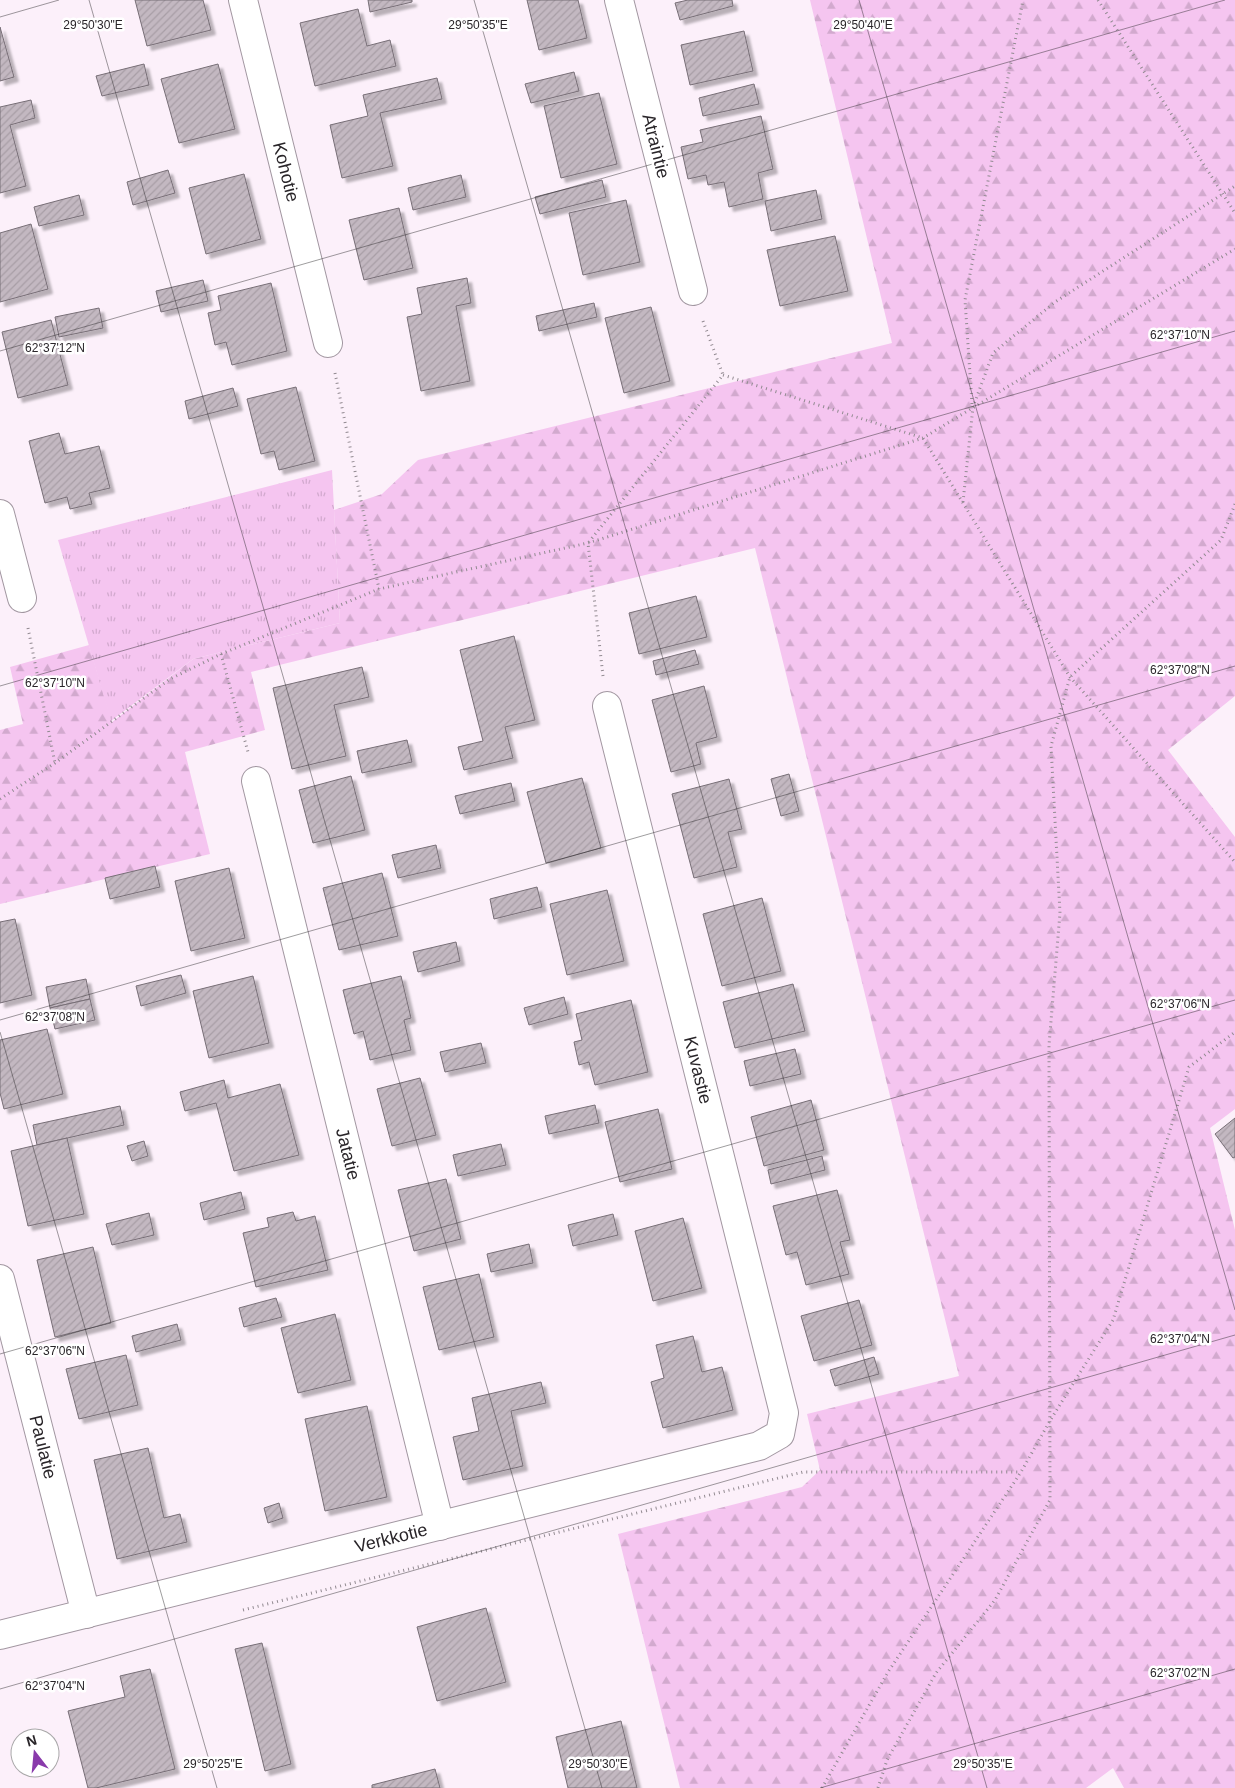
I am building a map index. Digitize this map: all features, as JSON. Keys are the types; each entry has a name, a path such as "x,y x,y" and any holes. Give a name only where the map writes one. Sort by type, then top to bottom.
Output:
{"street":[{"name":"Kohotie","path":"243,0 328,343"},
{"name":"Atraintie","path":"618,0 692,291"},
{"path":"0,514 22,598"},
{"name":"Kuvastie","path":"607,706 784,1413 780,1434"},
{"name":"Jatatie","path":"256,781 440,1526"},
{"name":"Paulatie","path":"0,1279 86,1614"},
{"name":"Verkkotie","path":"0,1635 759,1446 780,1434"}],"path":[{"path":"962,503 972,407 965,300 1023,0"},
{"path":"1098,0 1235,214"},
{"path":"972,407 993,353 1055,302 1235,186"},
{"path":"0,799 55,763 170,679 221,654 379,589 588,543 922,438 1235,249"},
{"path":"692,291 723,375"},
{"path":"328,343 379,589"},
{"path":"723,375 922,438 1070,677 1235,862"},
{"path":"607,706 588,543 723,375"},
{"path":"878,1788 887,1760 936,1673 995,1600 1050,1500 1049,1045 1060,913 1051,746 1070,677 1221,540 1235,504"},
{"path":"22,598 55,763"},
{"path":"221,654 256,781"},
{"path":"822,1788 888,1672 1021,1472 1050,1419 1113,1320 1189,1067 1235,1032"},
{"path":"241,1610 803,1472 1021,1472"}],"green space":[{"path":"810,0 1235,0 1235,696 1168,750 1235,837 1235,1109 1210,1128 1235,1230 1235,1788 1124,1788 1113,1768 1086,1788 680,1788 618,1534 802,1487 820,1470 807,1414 959,1376 755,548 251,672 265,730 185,752 210,854 0,904 0,730 23,724 10,667 89,645 112,722 193,659 340,623 334,510 382,494 418,460 892,343"},
{"path":"332,470 340,623 193,659 111,721 58,540"}],"building":[{"path":"135,0 203,0 211,30 147,46"},
{"path":"368,0 412,0 412,2 370,12"},
{"path":"527,0 578,0 587,38 539,50"},
{"path":"688,0 732,0 733,6 680,20 675,3"},
{"path":"358,9 367,46 390,40 396,66 315,86 300,23"},
{"path":"0,27 14,77 0,81"},
{"path":"744,31 753,71 690,85 681,45"},
{"path":"144,64 149,85 102,96 96,76"},
{"path":"218,64 235,129 179,143 161,79"},
{"path":"574,72 579,91 531,103 525,84"},
{"path":"437,78 442,99 380,113 393,166 342,178 330,125 368,116 363,95"},
{"path":"754,84 759,104 703,116 699,98"},
{"path":"599,93 617,164 561,178 544,106"},
{"path":"31,100 35,118 10,125 26,186 0,193 0,107"},
{"path":"761,116 773,169 758,173 763,199 729,207 724,182 708,185 706,175 688,179 681,147 703,142 700,130"},
{"path":"168,170 175,193 133,205 127,182"},
{"path":"244,174 261,239 206,254 189,188"},
{"path":"461,175 466,197 413,210 408,188"},
{"path":"602,180 606,197 540,214 535,197"},
{"path":"816,190 822,219 771,231 765,201"},
{"path":"79,195 84,215 39,226 34,207"},
{"path":"626,200 640,262 583,275 569,213"},
{"path":"399,208 413,268 364,280 349,220"},
{"path":"31,224 48,289 0,302 0,233"},
{"path":"835,236 848,291 780,306 767,250"},
{"path":"467,278 471,303 456,306 470,381 421,391 407,317 422,314 417,288"},
{"path":"203,280 208,301 161,312 156,291"},
{"path":"271,283 287,351 232,365 226,342 215,345 208,313 221,310 218,296"},
{"path":"594,303 597,317 539,331 536,316"},
{"path":"651,307 670,381 624,393 605,318"},
{"path":"99,308 103,328 59,337 55,317"},
{"path":"51,320 68,385 18,398 2,332"},
{"path":"296,387 315,461 279,470 274,451 261,454 247,399"},
{"path":"233,388 238,406 189,419 185,401"},
{"path":"59,433 65,454 99,446 110,488 89,493 92,504 70,509 67,497 45,503 29,441"},
{"path":"696,596 707,637 639,654 629,613"},
{"path":"514,636 535,720 505,727 513,758 464,770 458,747 483,741 460,650"},
{"path":"695,650 699,664 656,675 653,661"},
{"path":"362,667 369,697 334,705 346,756 292,769 273,688"},
{"path":"704,686 717,737 696,743 701,764 671,772 652,700"},
{"path":"407,740 412,762 362,773 357,751"},
{"path":"789,774 799,811 781,816 771,779"},
{"path":"351,776 365,830 313,843 299,790"},
{"path":"582,778 601,848 546,863 527,792"},
{"path":"729,779 742,829 728,832 737,867 694,878 672,794"},
{"path":"511,783 515,801 460,814 455,796"},
{"path":"436,845 441,868 398,878 392,855"},
{"path":"155,866 160,887 110,899 105,878"},
{"path":"229,868 245,938 191,951 175,881"},
{"path":"382,873 398,936 339,950 323,888"},
{"path":"537,887 542,907 494,919 490,899"},
{"path":"607,890 624,961 567,975 550,904"},
{"path":"762,898 781,971 722,986 703,914"},
{"path":"15,919 32,995 0,1003 0,922"},
{"path":"456,942 460,961 418,972 413,952"},
{"path":"181,975 186,993 141,1006 136,986"},
{"path":"253,976 269,1043 209,1058 193,991"},
{"path":"401,976 411,1018 404,1020 411,1050 370,1060 363,1031 354,1034 343,990"},
{"path":"86,979 90,999 50,1008 46,987"},
{"path":"793,984 805,1031 735,1048 723,1002"},
{"path":"564,997 568,1014 529,1025 524,1008"},
{"path":"90,999 95,1020 55,1029 50,1008"},
{"path":"631,1000 648,1072 595,1085 589,1062 579,1065 574,1042 582,1040 576,1014"},
{"path":"47,1029 63,1094 4,1109 0,1093 0,1040"},
{"path":"481,1043 486,1063 445,1072 440,1052"},
{"path":"795,1049 801,1074 750,1086 744,1061"},
{"path":"420,1078 436,1135 392,1146 377,1089"},
{"path":"224,1080 228,1098 280,1084 299,1155 234,1171 216,1103 185,1111 180,1092"},
{"path":"811,1100 824,1150 764,1166 751,1117"},
{"path":"595,1105 599,1123 549,1134 545,1116"},
{"path":"120,1106 124,1125 37,1145 33,1125"},
{"path":"658,1109 672,1169 620,1182 605,1122"},
{"path":"1235,1118 1235,1157 1233,1158 1215,1134"},
{"path":"67,1138 84,1214 28,1226 11,1151"},
{"path":"144,1141 148,1156 132,1161 127,1146"},
{"path":"501,1144 506,1165 458,1176 453,1155"},
{"path":"822,1156 825,1170 771,1184 768,1170"},
{"path":"446,1179 461,1239 414,1251 398,1190"},
{"path":"837,1190 850,1240 840,1242 849,1274 806,1285 797,1252 786,1255 773,1206"},
{"path":"241,1192 245,1209 204,1220 200,1203"},
{"path":"293,1212 296,1221 315,1216 328,1270 256,1287 243,1233 269,1227 267,1218"},
{"path":"149,1213 154,1235 112,1245 106,1224"},
{"path":"613,1214 618,1235 573,1246 568,1225"},
{"path":"683,1218 702,1288 653,1301 635,1231"},
{"path":"529,1244 533,1263 491,1272 487,1254"},
{"path":"93,1247 111,1323 55,1337 37,1260"},
{"path":"479,1274 494,1337 439,1350 423,1287"},
{"path":"276,1298 282,1317 244,1327 239,1308"},
{"path":"859,1300 872,1345 814,1361 801,1316"},
{"path":"335,1314 351,1380 298,1393 281,1328"},
{"path":"177,1324 181,1340 136,1352 132,1336"},
{"path":"693,1336 702,1372 722,1367 733,1410 663,1428 651,1382 664,1378 656,1345"},
{"path":"126,1355 138,1405 79,1419 66,1369"},
{"path":"874,1357 879,1374 835,1386 830,1370"},
{"path":"541,1382 546,1403 511,1411 523,1466 463,1480 453,1437 479,1431 472,1398"},
{"path":"367,1406 387,1497 325,1511 305,1419"},
{"path":"148,1448 164,1518 180,1514 187,1542 117,1559 94,1460"},
{"path":"279,1503 283,1518 268,1523 264,1508"},
{"path":"486,1608 506,1682 437,1701 417,1627"},
{"path":"262,1643 291,1764 265,1771 235,1649"},
{"path":"150,1669 175,1769 96,1788 88,1788 68,1711 125,1697 120,1676"},
{"path":"621,1721 637,1788 568,1788 556,1737"},
{"path":"435,1769 440,1788 372,1788 372,1785"}]}
